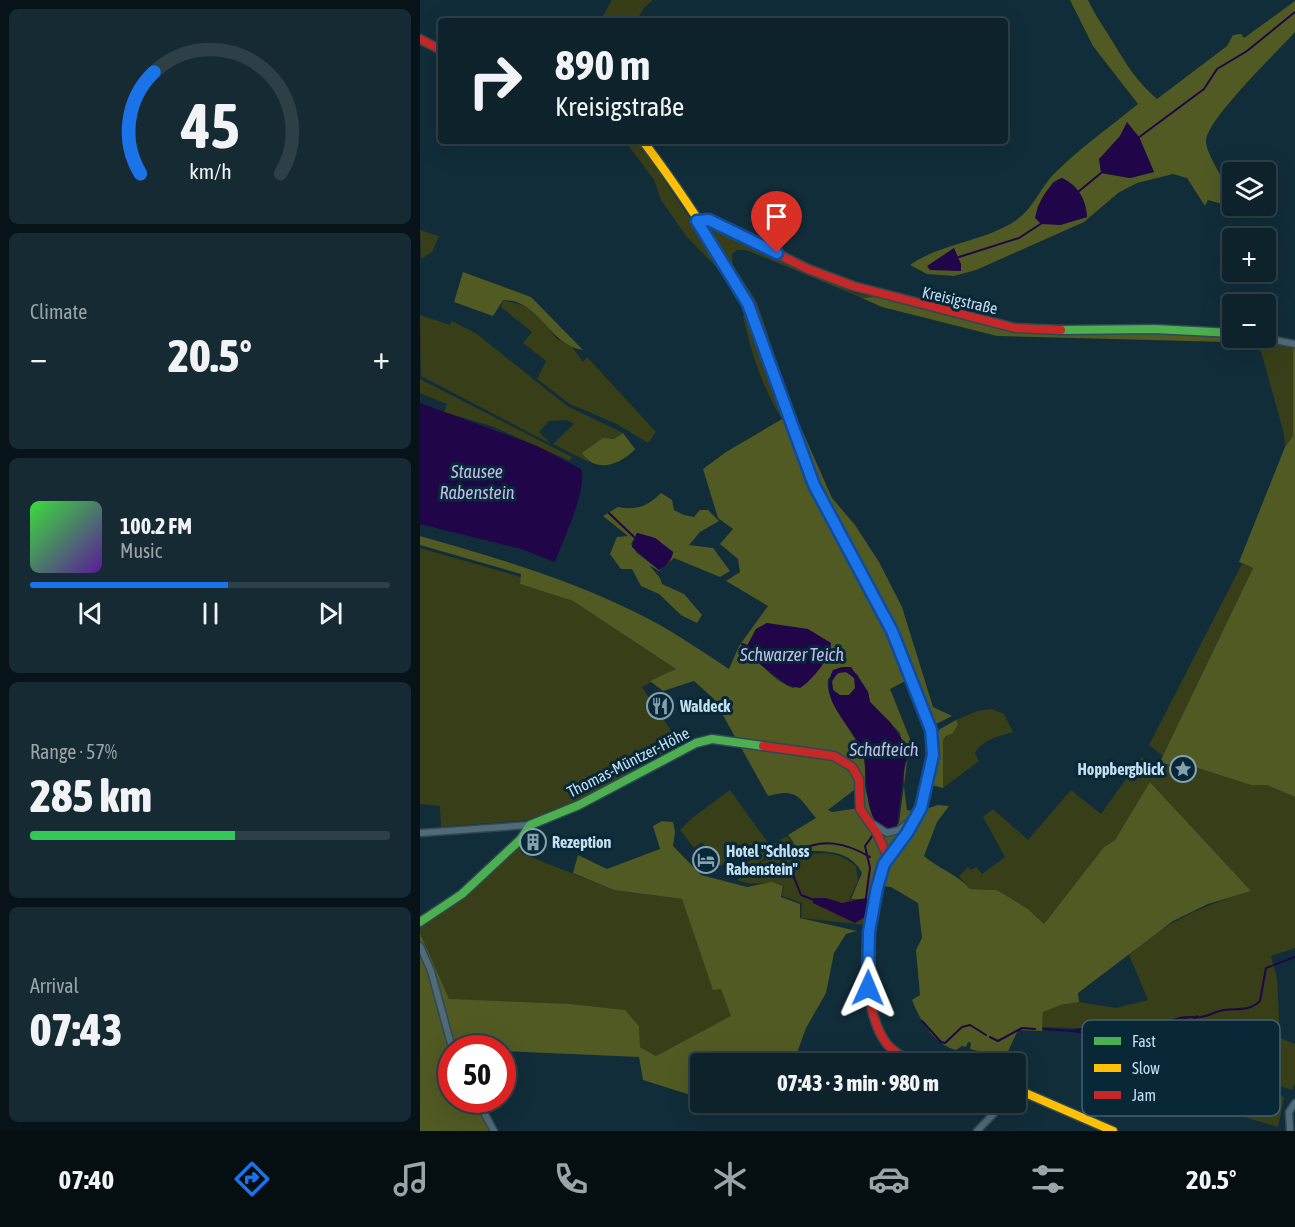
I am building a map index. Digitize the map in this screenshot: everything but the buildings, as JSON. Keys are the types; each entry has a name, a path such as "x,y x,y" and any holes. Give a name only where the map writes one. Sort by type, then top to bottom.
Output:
{"main road":[{"path":"420,39 438,48"},
{"path":"645,144 697,221 748,304 814,485 892,631 931,730 933,755 918,814 888,858 877,888 869,932 870,999 882,1035 895,1053"},
{"name":"Kreisigstraße","path":"697,221 709,220 808,269 853,286 982,321 1015,328 1051,330 1154,329 1222,332"},
{"name":"Thomas-Müntzer-Höhe","path":"420,922 462,894 521,839 530,825 579,805 696,743 712,739 834,756 844,760 859,779 860,809 871,823 888,858"},
{"path":"1026,1094 1113,1131"}],"street":[{"path":"1276,340 1295,344"},
{"path":"871,823 887,833 894,832 918,814"},
{"name":"Thomas-Müntzer-Höhe","path":"420,833 530,825"},
{"path":"420,946 431,971 448,1035"},
{"path":"1290,1131 1290,1112 1295,1102"},
{"path":"484,1113 494,1131"},
{"path":"976,1131 994,1113"}],"green space":[{"path":"612,0 653,0 638,18 602,18"},
{"path":"1070,0 1088,0 1128,65 1140,82 1157,99 1227,46 1233,35 1241,34 1244,38 1295,1 1295,32 1229,103 1209,132 1207,148 1222,177 1222,204 1208,200 1205,206 1187,178 1173,174 1137,183 1118,193 1084,222 976,270 954,276 927,274 910,265 935,252 989,234 1015,221 1027,211 1048,181 1063,165 1138,104 1093,46","holes":["1127,123 1139,137 1154,172 1130,178 1101,173","1061,178 1080,193 1087,217 1060,225 1037,208 1053,182"]},
{"path":"627,144 640,144 693,223 708,223 854,293 875,297 862,298 746,250 737,250 732,254 733,265 757,302 794,412 781,418 768,394 743,316 753,310 732,272 722,273 686,236 661,200 654,180"},
{"path":"420,230 439,236 432,252 421,259"},
{"path":"463,272 531,297 583,350 561,340 527,307 516,302 503,300 493,316 454,302"},
{"path":"875,297 981,324 1222,335 1222,342 997,336 882,307 862,298"},
{"path":"503,300 525,306 537,313 556,338 573,348 583,362 587,357 656,432 648,443 617,424 570,404 537,379 546,361 523,343 532,332 501,307"},
{"path":"420,315 450,325 452,321 477,334 567,406 623,433 583,453 589,462 553,444 574,424 567,420 549,421 539,432 551,444 421,376"},
{"path":"1276,344 1293,348 1293,436 1285,447 1284,434 1261,351 1262,348 1276,348"},
{"path":"1293,348 1295,348 1295,797 1267,785 1251,785 1185,764 1159,764 1253,568 1239,562 1285,447 1293,436"},
{"path":"420,379 572,457 570,461 494,427 444,412 447,404 420,393"},
{"path":"794,412 832,498 855,525 879,562 902,607 933,707 952,716 934,725 915,676 890,689 912,744 905,752 908,755 905,756 900,733 870,702 868,692 857,674 842,667 828,679 828,688 834,706 863,755 866,792 879,823 891,829 899,823 904,785 907,810 915,811 905,831 883,859 871,899 851,899 862,873 850,859 833,852 795,852 794,843 788,835 816,818 796,796 785,793 768,796 714,699 694,681 663,691 650,681 676,669 573,601 520,584 521,574 420,545 420,536 502,560 583,589 659,625 729,669 739,646 768,606 726,581 740,572 738,559 720,544 733,529 718,518 703,469 726,452","holes":["767,623 831,651 806,684 793,688 779,680 762,665 747,646 756,629","854,790 858,796 859,808 832,812 828,810"]},
{"path":"623,433 635,449 615,463 601,465 594,463 582,453 603,438 613,439"},
{"path":"661,493 672,500 674,510 684,515 694,517 700,510 708,510 719,521 700,532 689,545 713,548 730,571 720,577 674,558 659,571 649,565 662,584 684,594 702,615 697,623 681,615 659,594 641,586 632,569 621,569 610,554 617,537 628,536 603,516 618,507 636,508","holes":["637,533 655,538 673,552 659,570 637,553 631,544"]},
{"path":"420,548 521,577 520,584 573,601 676,669 642,687 680,744 585,797 528,820 441,827 440,806 420,804"},
{"path":"1242,564 1253,568 1163,756 1149,745"},
{"path":"844,672 849,673 855,679 855,689 849,695 844,696 839,695 833,689 832,684 833,679 839,673"},
{"path":"992,709 1004,714 1013,732 991,739 982,745 975,753 979,761 943,788 943,740 958,724 956,720 977,711"},
{"path":"956,720 958,724 953,733 943,740 943,788 931,785 936,734 940,729"},
{"path":"1142,757 1153,765 1177,762 1251,785 1267,785 1295,797 1295,948 1271,956 1277,978 1279,1020 1174,1018 1171,1020 1082,1020 1082,1028 1042,1027 1043,1012 1061,1005 1079,1002 1116,1008 1148,1000 1129,955 1157,933 1186,916 1251,891 1151,783 1115,840 1104,847 1044,924 1028,909 997,890 970,889 959,876 968,867 971,870 976,867 982,874 1005,857 983,817 993,809 1028,840 1071,790 1101,814"},
{"path":"1150,782 1251,891 1208,904 1173,921 1078,993 1079,1002 1061,1005 1043,1012 1042,1031 1018,1030 1007,1053 986,1053 970,1049 971,1043 968,1042 966,1047 962,1046 956,1050 934,1037 923,1023 912,1000 920,995 916,950 922,938 918,903 891,887 882,886 887,864 907,842 926,809 938,805 949,806 937,822 924,856 970,889 997,890 1028,909 1044,924 1104,847 1115,840"},
{"path":"730,790 774,851 746,872 742,867 750,860 742,850 720,866 702,842 694,848 680,830 692,818"},
{"path":"662,821 673,822 675,832 673,846 701,875 747,887 772,882 783,886 781,897 800,904 800,918 857,931 846,934 834,953 826,993 806,1028 798,1053 690,1053 690,1095 643,1080 639,1057 516,1052 516,1035 438,1035 438,1113 484,1113 494,1131 420,1131 420,933 449,999 571,1004 625,1010 639,1026 640,1047 656,1056 731,1016 721,989 713,990 682,899 614,890 573,873 578,855 607,869 660,849 653,826"},
{"path":"787,836 793,843 795,852 830,854 846,859 856,866 858,881 849,900 871,900 866,925 801,918 802,903 782,896 784,886 737,880 776,852 772,845"},
{"path":"520,841 521,853 614,890 682,899 713,989 721,988 732,1016 656,1056 640,1047 639,1026 625,1010 571,1004 449,1000 420,933 420,924"},
{"path":"1280,1038 1295,1044 1295,1083 1292,1090 1280,1086"},
{"path":"1280,1094 1284,1098 1278,1127 1241,1116 1280,1116"}],"water":[{"path":"1127,122 1139,137 1154,172 1130,178 1101,173 1099,159 1120,136"},
{"path":"1062,178 1073,185 1080,194 1087,217 1060,225 1041,224 1035,218 1038,206 1052,185"},
{"path":"954,248 961,264 961,271 930,270 927,266"},
{"name":"Stausee Rabenstein","path":"420,403 537,446 581,469 581,489 578,502 555,562 521,549 420,524"},
{"path":"637,533 655,538 673,552 664,567 659,570 632,547"},
{"name":"Schwarzer Teich","path":"767,623 808,629 831,643 828,655 820,668 800,688 787,685 744,652 756,629"},
{"name":"Schafteich","path":"851,667 868,692 870,702 890,722 907,747 905,755 909,757 905,762 897,827 885,828 877,823 872,813 868,801 863,753 838,713 830,692 829,682 833,670","holes":["846,672 854,678 855,688 849,695 840,695 833,690 832,681 838,673"]},
{"path":"814,898 826,898 842,903 866,898 869,902 865,917 855,923 813,903"}],"waterway":[{"path":"1138,138 1204,89 1217,69 1247,51 1295,12"},
{"path":"1078,192 1101,173"},
{"path":"959,257 1019,238 1042,223"},
{"path":"609,513 634,537"},
{"path":"742,644 747,646"},
{"path":"866,898 870,868 865,846 873,835"},
{"path":"791,868 797,852 816,844 843,845 870,857"},
{"path":"791,870 801,895 814,900"},
{"path":"1175,1020 1207,1016 1256,1004 1260,1001 1266,968 1295,957"},
{"path":"1194,1020 1197,1016"},
{"path":"1181,1020 1190,1020"},
{"path":"922,1021 941,1042 945,1043 962,1027 970,1025 986,1035"},
{"path":"990,1037 998,1041 1022,1028 1035,1029"},
{"path":"1044,1029 1073,1031 1082,1029"},
{"path":"1073,1031 1082,1033"}],"traffic: fast":[{"path":"1061,330 1154,329 1222,332"},
{"path":"871,921 883,864 907,833 921,809 933,755 931,730 892,631 874,597"},
{"path":"420,922 462,894 521,839 530,825 579,805 696,743 712,739 763,746"}],"traffic: slow":[{"path":"645,144 677,188 725,263 752,315 762,341"},
{"path":"1026,1093 1113,1131"}],"traffic: jam":[{"path":"420,39 438,48"},
{"path":"697,221 709,220 808,269 853,286 1015,328 1061,330"},
{"path":"762,341 814,485 874,597"},
{"path":"763,746 834,756 852,767 859,779 860,809 877,833 888,858"},
{"path":"871,921 867,951 870,1002 880,1032 887,1044 897,1053"}],"place":[{"name":"Waldeck","path":"660,706"},
{"name":"Hoppbergblick","path":"1183,769"},
{"name":"Rezeption","path":"533,842"},
{"name":"Hotel \"Schloss Rabenstein\"","path":"706,860"}],"route":[{"path":"777,253 709,220 697,221 748,304 758,326 814,485 902,652 933,738 933,755 921,808 907,833 884,864 879,880 869,932 868,988"}]}
